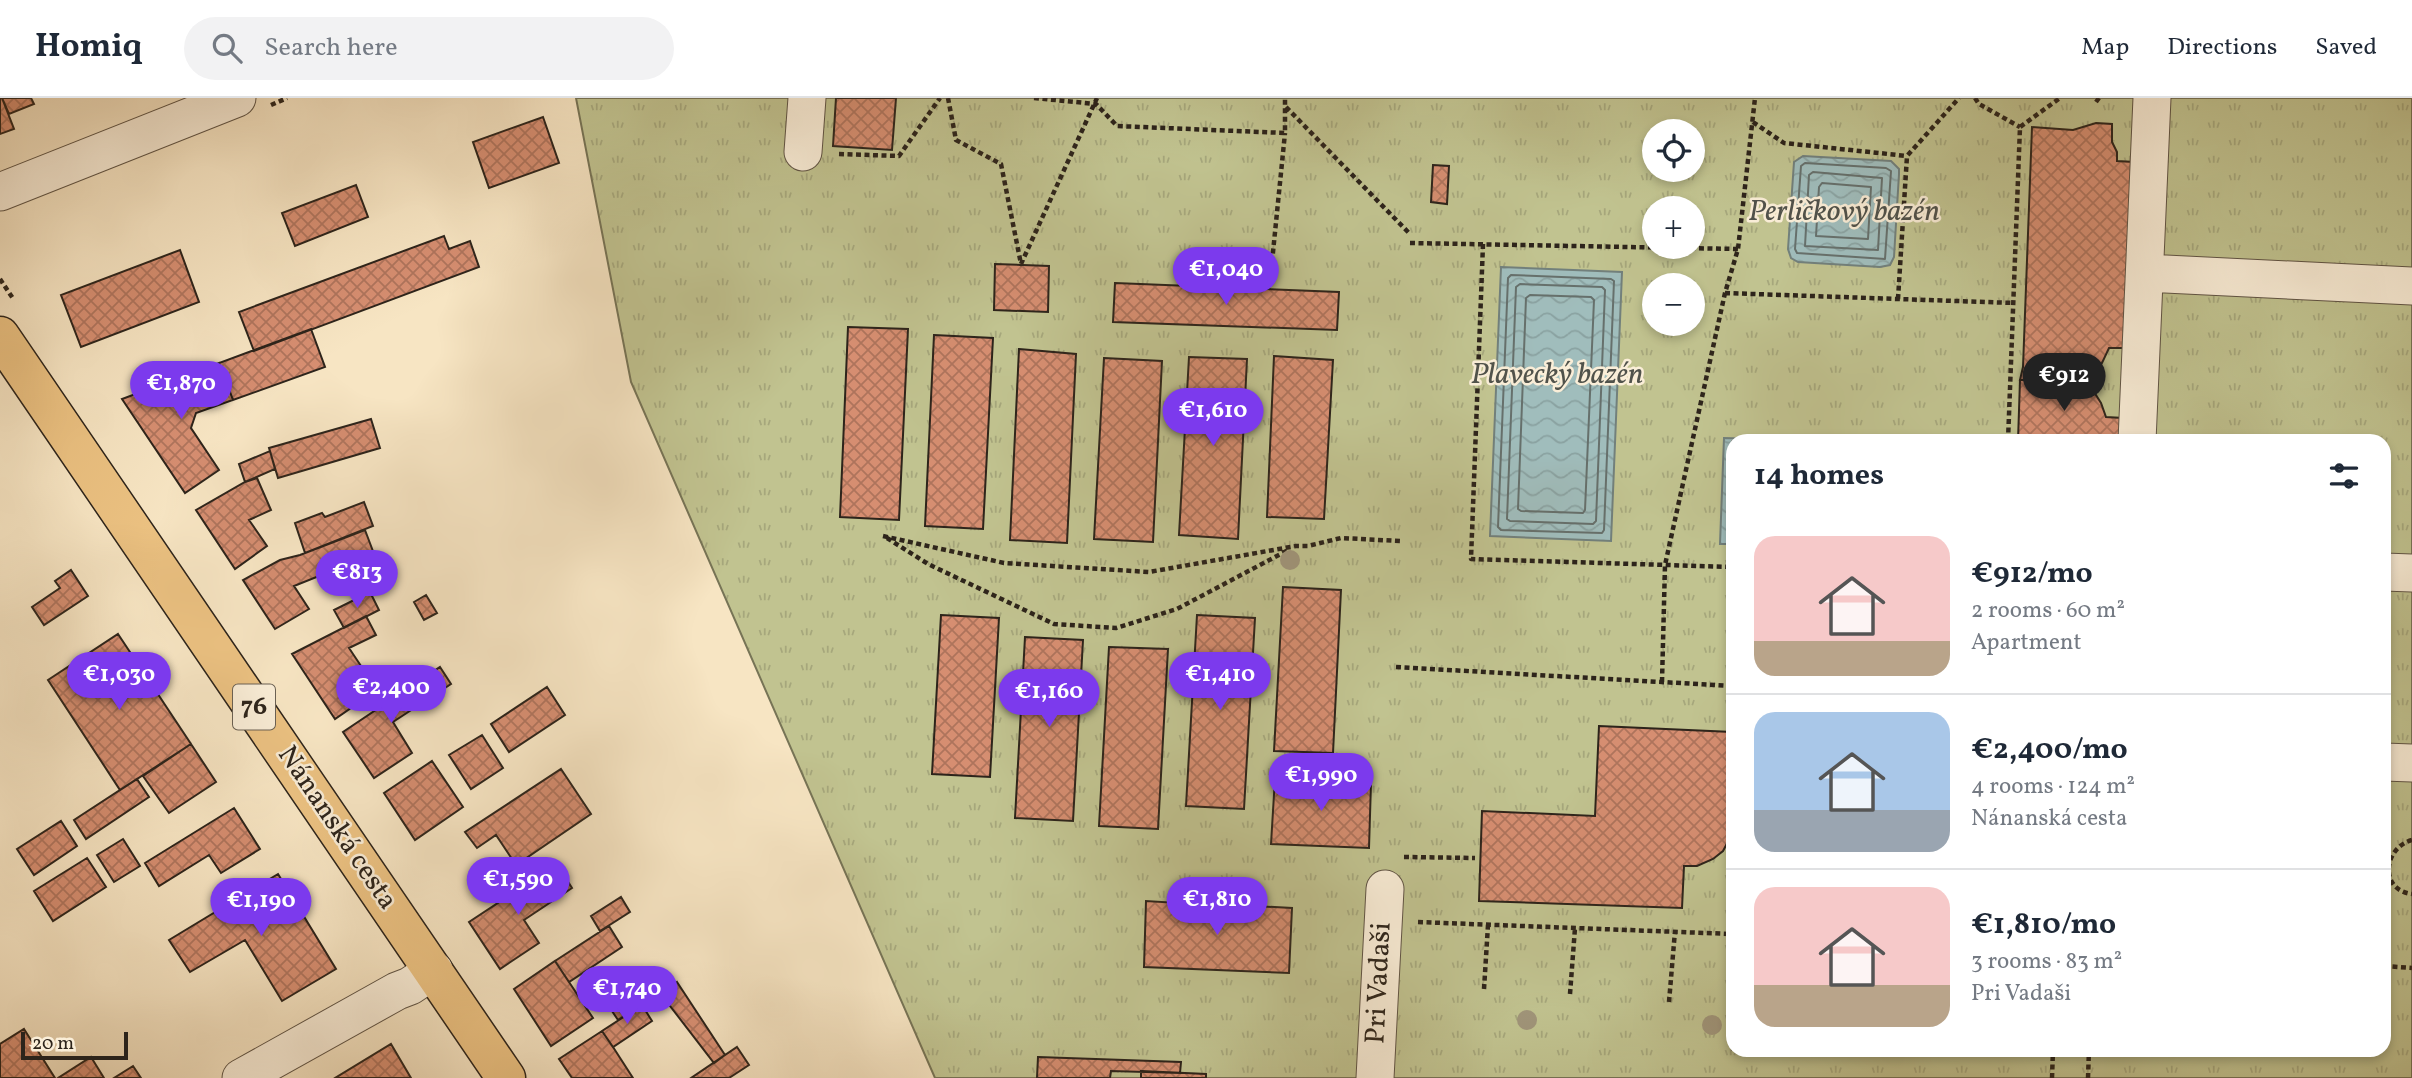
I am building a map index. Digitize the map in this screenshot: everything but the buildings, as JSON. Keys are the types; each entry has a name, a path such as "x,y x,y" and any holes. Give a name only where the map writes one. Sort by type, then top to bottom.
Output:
{"main road":[{"name":"Nánanská cesta","path":"0,336 506,1078"}],"street":[{"path":"0,192 237,98"},
{"path":"803,152 807,98"},
{"path":"2137,434 2152,98"},
{"path":"2146,273 2412,286"},
{"path":"2391,572 2412,573"},
{"path":"2391,762 2412,763"},
{"name":"Pri Vadaši","path":"1374,1078 1389,889"},
{"path":"241,1078 397,990 410,986 434,970"}],"path":[{"path":"803,152 899,156 940,98"},
{"path":"948,98 956,141 1001,164 1021,264 1096,101"},
{"path":"1034,98 1096,101 1117,126 1285,133"},
{"path":"1272,262 1285,133 1285,98"},
{"path":"1662,682 1665,565 1725,293 1738,249 1755,98"},
{"path":"1898,299 1907,156 1959,98"},
{"path":"1975,98 1979,104 2020,127"},
{"path":"2020,127 2060,98"},
{"path":"1285,107 1410,234"},
{"path":"1753,122 1784,143 1907,156"},
{"path":"2008,434 2020,127"},
{"path":"1410,243 1738,249"},
{"path":"1483,244 1471,559 1726,566"},
{"path":"1725,293 2014,303"},
{"path":"1296,546 1177,609 1116,628 1054,624 928,564 883,536 1004,563 1149,572 1296,546 1308,546 1341,538 1400,541"},
{"path":"1396,667 1726,686"},
{"path":"2391,856 2398,846 2412,840"},
{"path":"1389,889 1475,858"},
{"path":"2391,879 2404,893 2412,894"},
{"path":"1389,889 1488,925 1726,934"},
{"path":"1484,989 1488,925"},
{"path":"1570,994 1575,928"},
{"path":"1669,1002 1675,932"},
{"path":"2391,966 2412,968"},
{"path":"2052,1078 2053,1057"},
{"path":"2088,1078 2089,1057"}],"green space":[{"path":"576,98 2412,98 2412,1078 935,1078 631,382"}],"water":[{"name":"Perličkový bazén","path":"1803,156 1891,161 1899,169 1894,257 1890,265 1880,267 1798,262 1791,258 1788,249 1794,162"},
{"name":"Plavecký bazén","path":"1501,267 1622,272 1611,541 1490,536"},
{"path":"1724,438 1726,438 1726,544 1720,544"}]}
